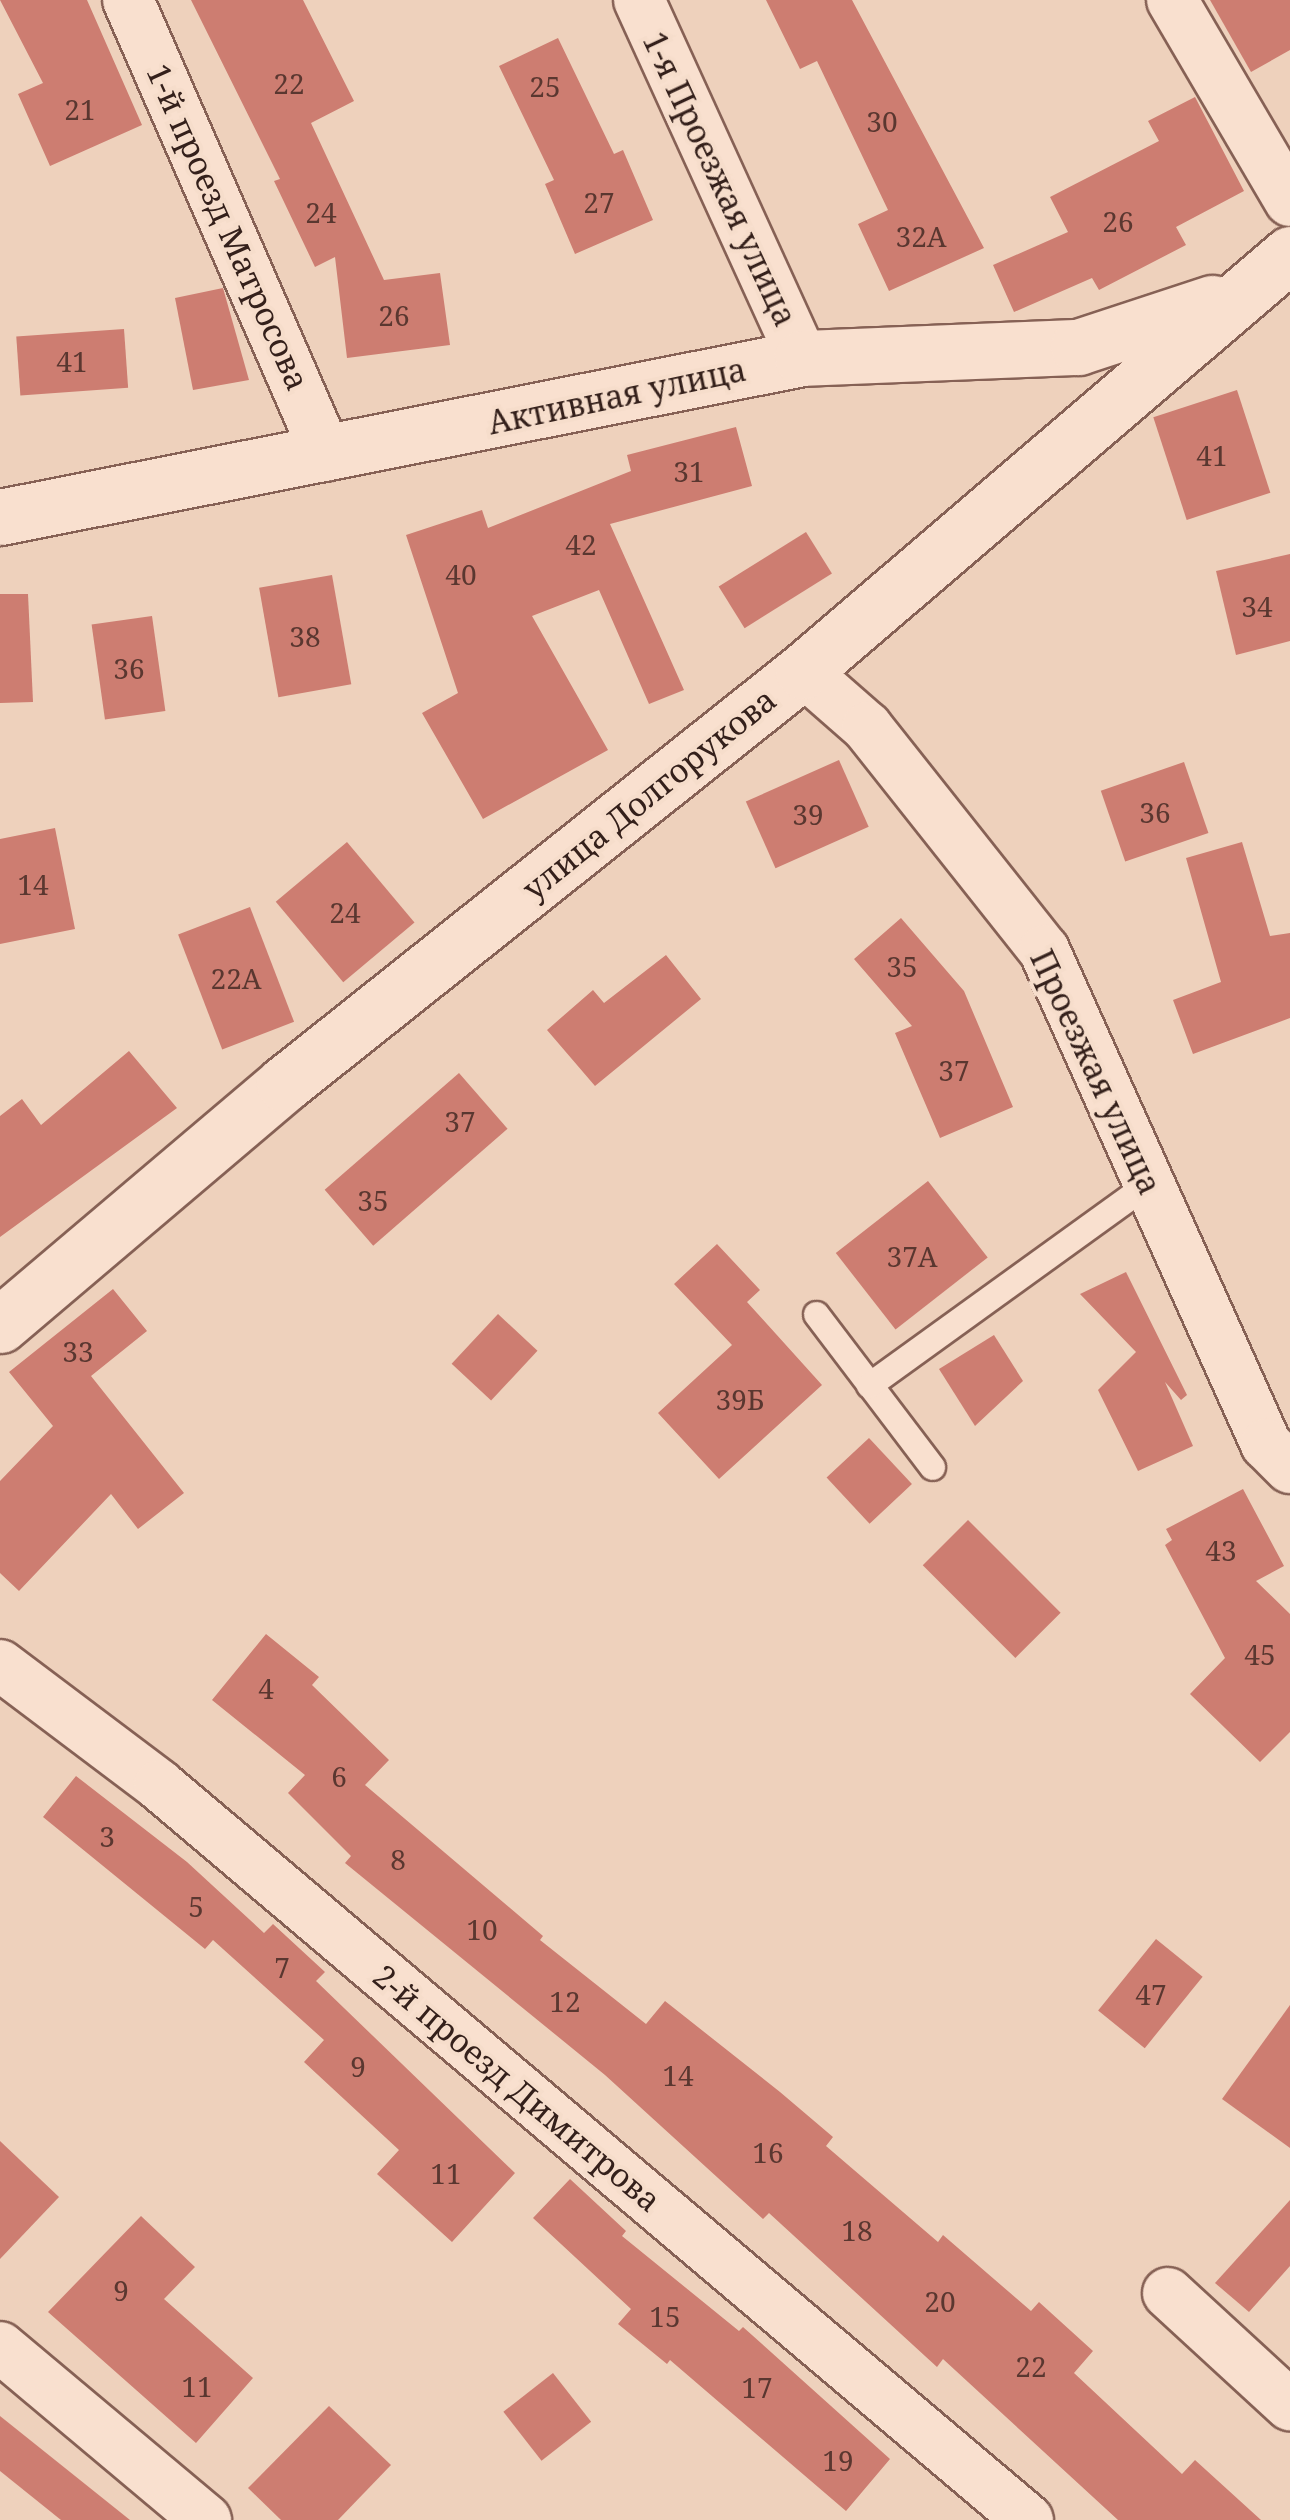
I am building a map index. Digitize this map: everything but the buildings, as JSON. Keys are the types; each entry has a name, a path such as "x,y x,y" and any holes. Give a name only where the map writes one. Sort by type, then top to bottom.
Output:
{"main road":[{"name":"улица Долгорукова","path":"0,1325 284,1084 802,671 1234,296 1290,254"},
{"name":"Активная улица","path":"0,518 802,358 1078,347 1234,296"}],"street":[{"name":"1-й проезд Матросова","path":"128,0 327,455"},
{"name":"1-я Проезжая улица","path":"638,0 802,358"},
{"path":"1172,0 1290,200"},
{"name":"Проезжая улица","path":"802,671 868,728 1044,950 1266,1444 1290,1468"},
{"name":"2-й проезд Димитрова","path":"0,1665 158,1785 1028,2520"},
{"path":"1168,2293 1290,2405"},
{"path":"0,2347 206,2520"}],"lane":[{"path":"869,1385 1148,1184"},
{"path":"816,1314 932,1467"}]}
